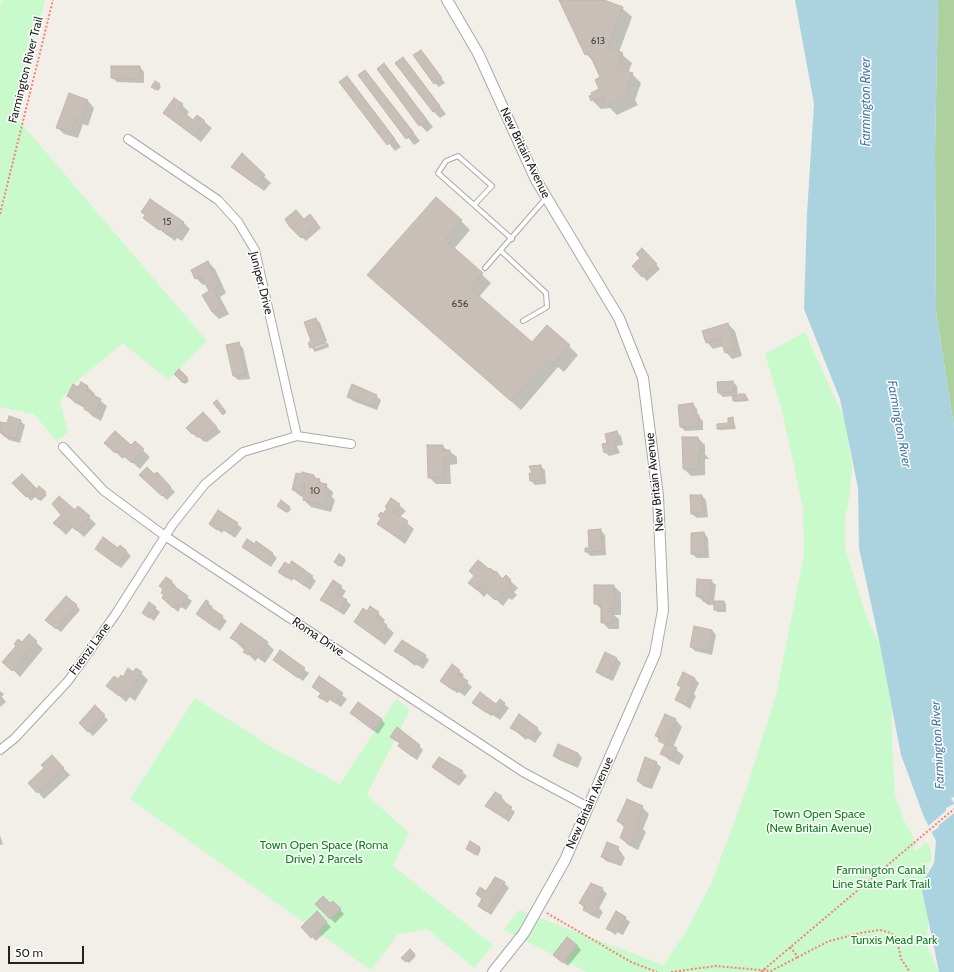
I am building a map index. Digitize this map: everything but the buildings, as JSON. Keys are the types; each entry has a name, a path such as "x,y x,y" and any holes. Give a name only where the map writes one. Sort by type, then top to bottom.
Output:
{"street":[{"name":"New Britain Avenue","path":"447,0 478,53 536,180 618,318 643,378 658,496 663,610 655,654 565,860 524,933 493,972"},
{"name":"Juniper Drive","path":"128,139 218,200 238,222 255,250 297,436"},
{"path":"297,436 351,444"},
{"name":"Firenzi Lane","path":"0,750 15,738 68,681 115,615 165,536 205,484 244,452 297,436"},
{"name":"Roma Drive","path":"63,446 104,490 165,536 523,772 588,807"}],"lane":[{"path":"474,205 492,186 458,156 446,161 438,173 512,239"},
{"path":"485,268 512,239 546,198"},
{"path":"501,250 546,293 547,307 523,321"}],"path":[{"name":"Farmington River Trail","path":"0,214 53,0"},
{"path":"762,971 954,809"},
{"path":"539,908 631,962 657,972"},
{"path":"671,972 716,966 771,972 829,941 860,933 880,930 891,933 897,940 901,959 910,972"},
{"path":"790,947 798,958"}],"green space":[{"path":"2,0 45,0 15,116 207,341 168,380 123,343 78,380 60,401 68,433 56,441 34,414 0,407 0,8"},
{"path":"938,0 954,0 954,427 936,312 935,152"},
{"name":"Town Open Space (New Britain Avenue)","path":"805,332 844,418 852,465 850,494 845,519 845,547 865,613 892,672 892,745 895,795 904,821 908,828 911,827 910,831 917,844 913,848 917,851 925,843 928,844 931,851 932,862 926,863 932,882 926,944 939,972 587,972 504,930 519,910 663,965 686,932 711,884 746,790 776,695 804,554 803,508 782,411 765,354"},
{"name":"Town Open Space (Roma Drive) 2 Parcels","path":"195,698 273,748 340,784 396,699 410,710 367,795 409,833 393,866 493,945 474,968 427,929 398,934 371,970 130,799"}],"water":[{"name":"Farmington River","path":"795,0 938,0 935,152 936,312 954,427 954,797 951,798 954,803 954,972 939,972 921,885 934,863 936,841 924,817 901,755 880,645 859,548 858,488 840,399 804,309 807,214 814,104"}],"pier":[{"path":"954,804 954,813 939,825 938,828 930,833 927,827 946,811 946,808"}],"park label":[{"name":"Farmington Canal Line State Park Trail","path":"881,877"},
{"name":"Tunxis Mead Park","path":"894,940"}]}
